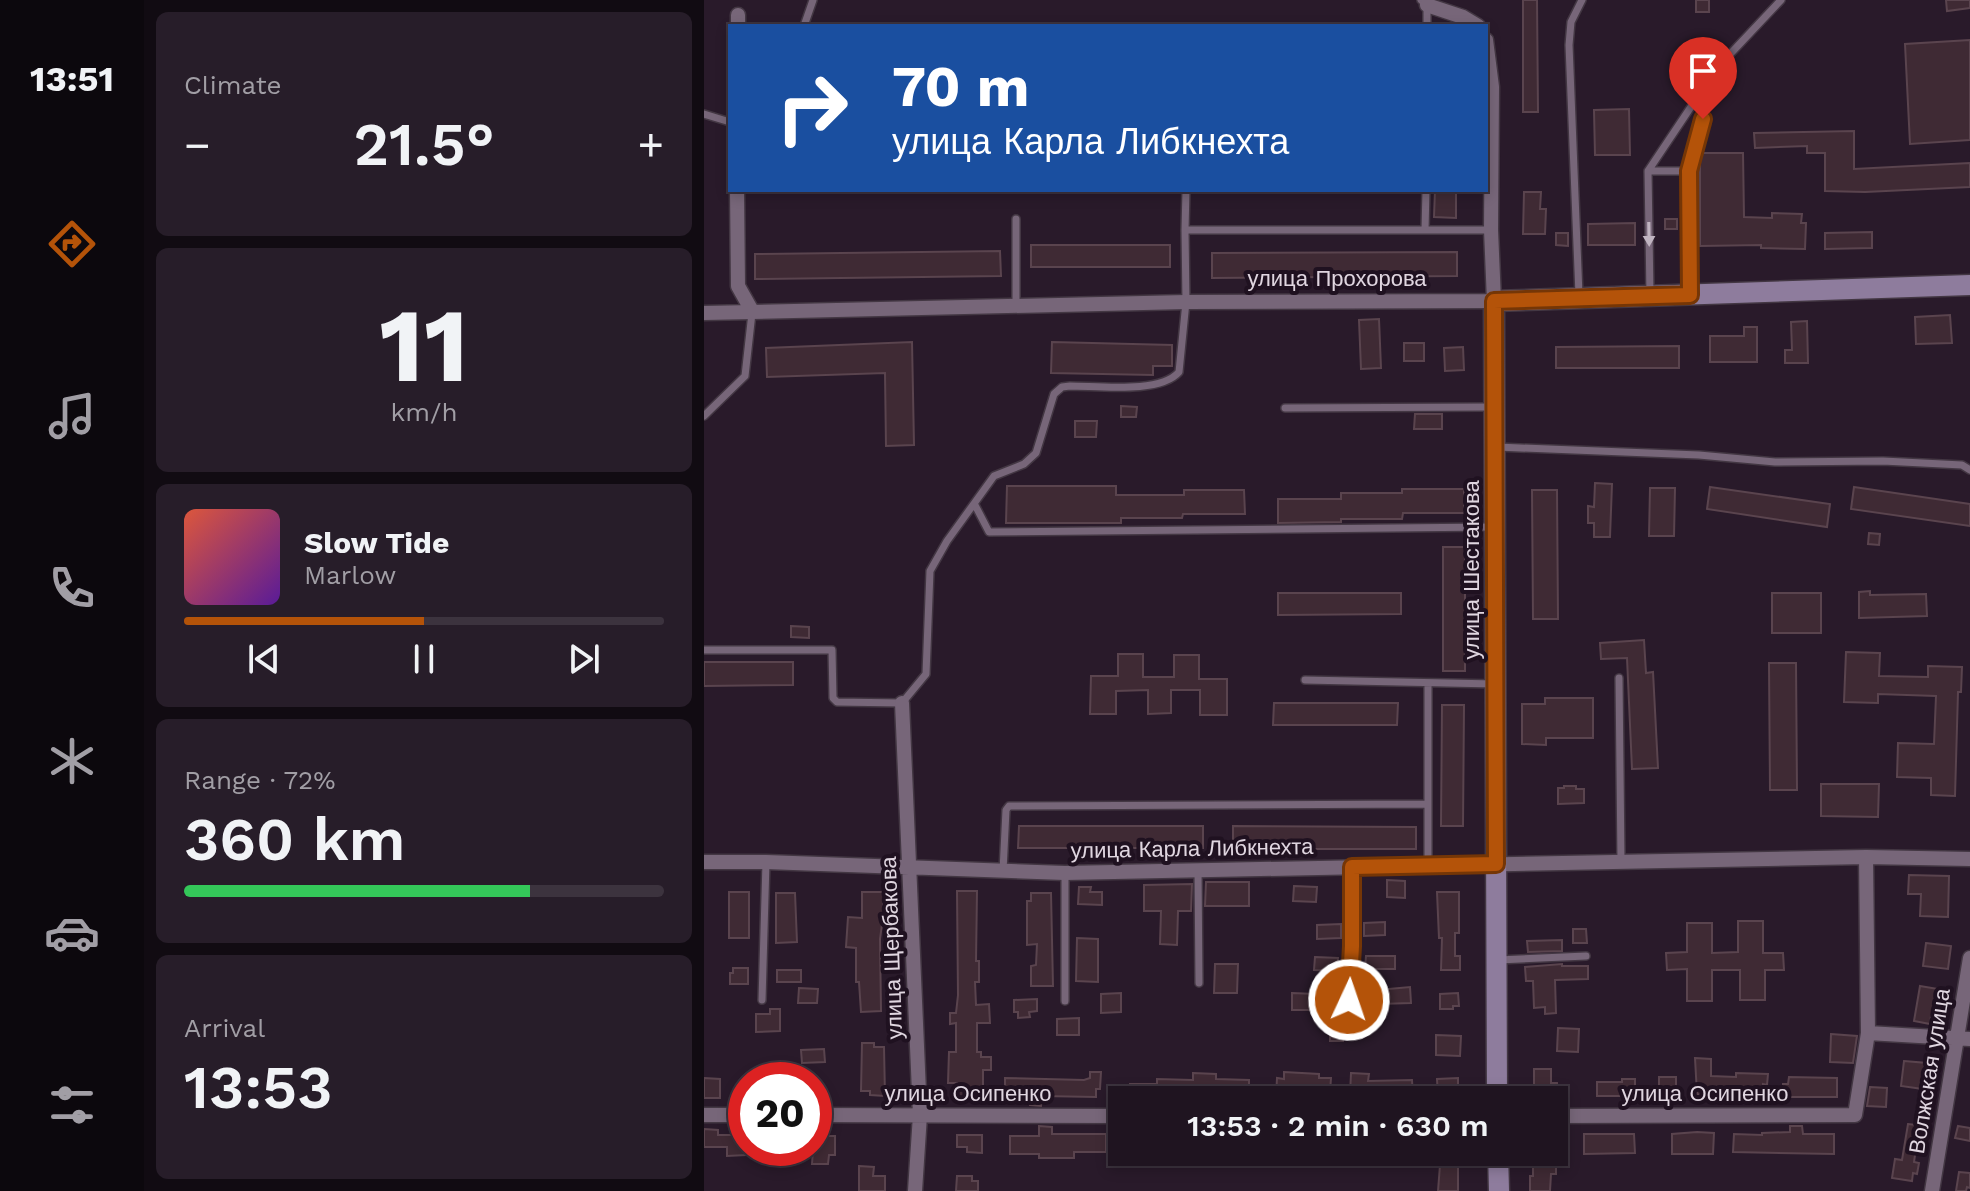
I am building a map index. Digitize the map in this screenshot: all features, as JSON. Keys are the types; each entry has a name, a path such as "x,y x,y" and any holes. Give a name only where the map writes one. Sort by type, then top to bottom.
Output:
{"main road":[{"name":"улица Прохорова","path":"1494,301 1970,285"},
{"name":"улица Шестакова","path":"1494,301 1497,1086"},
{"path":"1498,1166 1499,1191"}],"street":[{"path":"1424,3 1475,24"},
{"name":"улица Шестакова","path":"1488,56 1492,87 1494,301"},
{"path":"737,192 738,286 752,311"},
{"name":"улица Прохорова","path":"704,313 1186,302 1494,301"},
{"name":"улица Щербакова","path":"902,703 920,1115 915,1191"},
{"path":"1866,857 1868,1033 1964,1038"},
{"name":"улица Карла Либкнехта","path":"704,862 1065,873 1866,857 1970,859"},
{"name":"Волжская улица","path":"1932,1191 1964,1038 1970,958"},
{"name":"улица Осипенко","path":"1568,1116 1855,1115 1868,1033"},
{"path":"704,1115 728,1115"},
{"name":"улица Осипенко","path":"832,1115 1108,1116"}],"lane":[{"path":"805,24 813,0"},
{"path":"1579,298 1569,45 1571,22 1582,0"},
{"path":"1650,296 1648,171 1717,68 1781,0"},
{"path":"1424,3 1427,24"},
{"path":"1690,295 1689,171 1717,68"},
{"path":"704,114 728,121"},
{"path":"1648,171 1689,171"},
{"path":"704,650 832,650 833,698 837,702 902,703 926,674 930,571 947,541 994,476 1024,464 1036,453 1054,394 1062,387 1147,386 1166,383 1174,378 1182,363 1186,302 1186,192"},
{"path":"1425,230 1426,192"},
{"path":"1016,219 1016,305"},
{"path":"1185,230 1491,230"},
{"path":"704,416 745,376 752,311"},
{"path":"1285,408 1494,407"},
{"path":"1494,447 1699,455 1775,462 1836,460 1967,466"},
{"path":"975,505 989,532 1495,527"},
{"path":"1619,678 1621,861"},
{"path":"1305,680 1495,684"},
{"path":"1428,683 1428,865"},
{"path":"1003,871 1006,810 1009,806 1428,804"},
{"path":"762,1000 766,862"},
{"path":"1349,1000 1352,867"},
{"path":"1198,870 1199,983"},
{"path":"1065,873 1065,1001"},
{"path":"1496,960 1586,956"}],"building":[{"path":"1523,0 1537,0 1538,112 1523,112"},
{"path":"1696,0 1709,0 1709,12 1696,12"},
{"path":"1946,0 1970,0 1970,8 1947,11"},
{"path":"1970,40 1970,140 1910,144 1905,44"},
{"path":"1629,109 1630,155 1595,155 1594,110"},
{"path":"1854,131 1854,169 1970,163 1970,187 1825,191 1825,153 1807,153 1807,146 1755,148 1754,133"},
{"path":"1700,153 1743,153 1744,217 1772,218 1772,213 1802,214 1801,223 1806,223 1805,249 1761,248 1761,245 1700,246"},
{"path":"1435,192 1456,192 1456,218 1434,217"},
{"path":"1524,192 1541,192 1540,209 1546,209 1545,234 1523,234"},
{"path":"1665,219 1677,219 1677,229 1665,229"},
{"path":"1635,223 1635,245 1588,245 1588,224"},
{"path":"1872,232 1872,248 1825,249 1825,233"},
{"path":"1556,233 1568,233 1568,246 1556,245"},
{"path":"1031,245 1170,245 1170,267 1031,267"},
{"path":"1000,251 1001,276 755,279 755,254"},
{"path":"1457,252 1457,276 1212,278 1212,253"},
{"path":"1950,315 1952,343 1916,344 1915,317"},
{"path":"1379,319 1381,368 1361,369 1359,320"},
{"path":"1807,321 1808,363 1785,363 1785,350 1792,350 1791,322"},
{"path":"1744,327 1757,327 1757,362 1710,362 1710,336 1744,336"},
{"path":"912,342 914,445 886,446 885,373 767,377 766,348"},
{"path":"1052,342 1172,345 1172,366 1153,366 1153,375 1051,373"},
{"path":"1404,343 1424,343 1424,361 1404,361"},
{"path":"1679,346 1679,368 1556,368 1556,347"},
{"path":"1463,347 1464,370 1445,371 1444,348"},
{"path":"1121,406 1137,407 1136,417 1121,417"},
{"path":"1415,414 1442,414 1442,429 1414,429"},
{"path":"1075,421 1097,421 1096,437 1075,437"},
{"path":"1595,483 1612,484 1610,537 1594,537 1594,523 1588,523 1588,506 1594,507"},
{"path":"1007,486 1116,486 1116,495 1184,495 1184,490 1244,490 1245,514 1121,518 1121,523 1006,523"},
{"path":"1710,487 1830,504 1827,527 1707,509"},
{"path":"1854,487 1970,504 1970,526 1851,509"},
{"path":"1650,488 1675,488 1674,536 1649,536"},
{"path":"1402,489 1464,489 1464,513 1403,513 1402,519 1278,523 1278,499 1341,499 1341,493 1402,493"},
{"path":"1532,490 1557,490 1558,619 1533,619"},
{"path":"1869,533 1880,534 1879,545 1868,544"},
{"path":"1443,547 1465,547 1465,671 1443,671"},
{"path":"1870,591 1870,595 1926,594 1927,616 1859,618 1859,592"},
{"path":"1278,593 1401,593 1401,614 1278,615"},
{"path":"1772,593 1821,593 1821,633 1772,633"},
{"path":"791,626 809,627 809,638 791,637"},
{"path":"1644,640 1646,673 1653,672 1658,768 1632,769 1627,658 1601,659 1600,643"},
{"path":"1846,652 1880,653 1879,676 1928,677 1928,666 1962,667 1961,692 1958,692 1955,796 1931,795 1931,778 1897,777 1898,743 1934,744 1936,696 1878,694 1878,703 1844,702"},
{"path":"1118,654 1143,654 1143,677 1174,677 1174,655 1199,655 1199,679 1227,679 1227,715 1200,715 1200,690 1171,690 1171,713 1148,714 1148,690 1116,691 1116,714 1090,714 1091,676 1118,676"},
{"path":"704,662 793,662 793,685 704,686"},
{"path":"1769,663 1796,663 1797,790 1770,790"},
{"path":"1545,698 1593,698 1593,738 1546,738 1546,745 1522,744 1522,704 1545,704"},
{"path":"1274,703 1398,703 1397,725 1273,725"},
{"path":"1442,705 1464,705 1463,826 1441,826"},
{"path":"1821,784 1879,784 1878,817 1821,816"},
{"path":"1558,788 1584,789 1584,803 1558,804"},
{"path":"1019,826 1203,826 1203,848 1018,848"},
{"path":"1233,826 1416,827 1416,849 1233,849"},
{"path":"1909,875 1949,876 1948,917 1920,916 1921,894 1908,894"},
{"path":"1387,880 1405,881 1405,898 1387,897"},
{"path":"1206,882 1249,882 1249,906 1205,906"},
{"path":"1192,884 1191,911 1178,911 1177,945 1160,944 1161,911 1144,911 1144,885"},
{"path":"1294,886 1317,887 1316,902 1293,901"},
{"path":"1079,887 1091,887 1090,892 1102,892 1102,905 1078,904"},
{"path":"957,891 977,891 976,961 979,961 979,982 975,982 976,1005 989,1004 990,1023 977,1023 977,1052 981,1052 981,1057 991,1057 991,1070 983,1070 983,1099 956,1098 957,1083 948,1083 949,1052 956,1052 956,1023 950,1024 950,1013 956,1013 958,995"},
{"path":"729,892 749,892 749,938 729,938"},
{"path":"862,892 883,892 883,905 893,905 893,917 883,917 880,939 881,1011 861,1012 859,982 856,982 856,948 846,947 848,917 862,918"},
{"path":"1437,892 1459,892 1459,933 1455,933 1455,956 1460,956 1460,970 1441,970 1442,938 1439,938"},
{"path":"776,893 795,893 797,942 776,943"},
{"path":"1031,893 1051,893 1053,986 1031,986 1031,966 1036,965 1037,944 1027,945 1027,901 1031,901"},
{"path":"1738,921 1763,921 1763,953 1783,953 1784,970 1765,970 1765,1000 1740,1000 1740,970 1712,970 1712,1001 1687,1001 1687,969 1667,970 1666,953 1687,952 1687,923 1712,923 1712,953 1738,952"},
{"path":"1385,922 1385,935 1364,936 1364,923"},
{"path":"1341,924 1341,938 1317,939 1317,925"},
{"path":"1573,929 1586,929 1587,943 1573,943"},
{"path":"1077,938 1098,939 1098,982 1076,981"},
{"path":"1562,940 1562,951 1528,952 1527,941"},
{"path":"1926,943 1951,946 1948,969 1923,966"},
{"path":"1366,956 1395,956 1395,969 1365,969"},
{"path":"1315,957 1338,958 1337,971 1314,970"},
{"path":"1215,964 1238,964 1237,993 1214,993"},
{"path":"1562,964 1588,966 1588,979 1555,980 1556,1013 1545,1014 1545,1007 1534,1008 1533,981 1526,981 1525,967"},
{"path":"733,968 748,968 748,984 730,984"},
{"path":"777,970 801,970 801,982 777,982"},
{"path":"1920,986 1944,990 1943,1000 1949,1001 1947,1013 1941,1012 1939,1018 1931,1016 1930,1024 1914,1021"},
{"path":"1410,987 1411,1003 1379,1004 1378,990"},
{"path":"799,988 818,989 817,1003 798,1003"},
{"path":"1121,993 1121,1012 1101,1013 1101,994"},
{"path":"1292,993 1315,994 1315,1010 1292,1010"},
{"path":"1458,993 1459,1006 1440,1009 1440,994"},
{"path":"1037,999 1037,1011 1029,1012 1030,1017 1018,1018 1018,1012 1014,1012 1014,1000"},
{"path":"770,1009 780,1009 780,1031 756,1032 756,1014 770,1014"},
{"path":"1079,1018 1079,1035 1057,1035 1057,1019"},
{"path":"1330,1020 1347,1020 1347,1034 1343,1034 1343,1041 1330,1041"},
{"path":"1558,1028 1579,1029 1578,1052 1557,1051"},
{"path":"1831,1034 1857,1036 1853,1063 1830,1062"},
{"path":"1436,1035 1461,1036 1460,1056 1436,1055"},
{"path":"862,1043 884,1047 885,1096 861,1091"},
{"path":"824,1049 825,1062 802,1062 801,1050"},
{"path":"1695,1058 1711,1059 1711,1076 1768,1074 1762,1097 1697,1094"},
{"path":"1904,1061 1927,1063 1929,1082 1924,1081 1923,1089 1901,1086"},
{"path":"1534,1069 1551,1069 1551,1083 1557,1083 1557,1086 1534,1086"},
{"path":"1090,1072 1101,1072 1096,1097 1042,1096 1041,1106 1030,1105 1029,1098 1005,1098 1005,1078 1084,1080 1090,1078"},
{"path":"1284,1072 1319,1074 1319,1078 1331,1078 1330,1086 1277,1086 1277,1078 1284,1079"},
{"path":"1193,1073 1216,1074 1216,1079 1249,1080 1249,1086 1130,1086 1157,1084 1157,1079 1193,1080"},
{"path":"1351,1073 1369,1074 1368,1081 1412,1080 1412,1086 1350,1086"},
{"path":"1659,1077 1676,1077 1676,1095 1659,1095"},
{"path":"1789,1077 1837,1078 1837,1097 1783,1097 1783,1084 1788,1084"},
{"path":"704,1078 720,1079 720,1098 704,1098"},
{"path":"1458,1078 1458,1086 1437,1086 1437,1079"},
{"path":"1622,1079 1635,1079 1635,1096 1597,1096 1597,1082 1622,1082"},
{"path":"1870,1087 1887,1088 1886,1107 1867,1106"},
{"path":"1908,1124 1924,1126 1921,1142 1917,1141 1914,1162 1919,1163 1912,1181 1892,1178 1895,1159 1902,1160"},
{"path":"1039,1126 1052,1127 1052,1134 1106,1134 1106,1152 1074,1152 1074,1158 1010,1154 1010,1136 1039,1136"},
{"path":"1790,1126 1802,1126 1803,1134 1834,1134 1834,1154 1733,1152 1734,1134 1790,1132"},
{"path":"1958,1126 1970,1128 1970,1141 1955,1138"},
{"path":"704,1129 718,1130 718,1135 728,1135 728,1156 727,1147 704,1147"},
{"path":"1714,1133 1713,1154 1672,1154 1672,1134"},
{"path":"1584,1134 1634,1134 1635,1153 1584,1154"},
{"path":"957,1135 982,1135 982,1153 967,1152 967,1147 957,1147"},
{"path":"832,1136 835,1136 835,1155 832,1155"},
{"path":"859,1166 874,1167 873,1176 885,1176 885,1191 859,1191"},
{"path":"1440,1166 1458,1166 1458,1191 1438,1191"},
{"path":"1533,1166 1556,1166 1556,1174 1551,1174 1550,1191 1530,1191 1530,1176 1533,1176"},
{"path":"1959,1172 1970,1173 1970,1188 1967,1187 1966,1191 1956,1191"},
{"path":"957,1176 972,1176 972,1181 978,1181 978,1191 956,1191"}],"route":[{"path":"1349,1000 1352,867 1496,864 1494,301 1690,295 1689,171 1703,119"}]}
